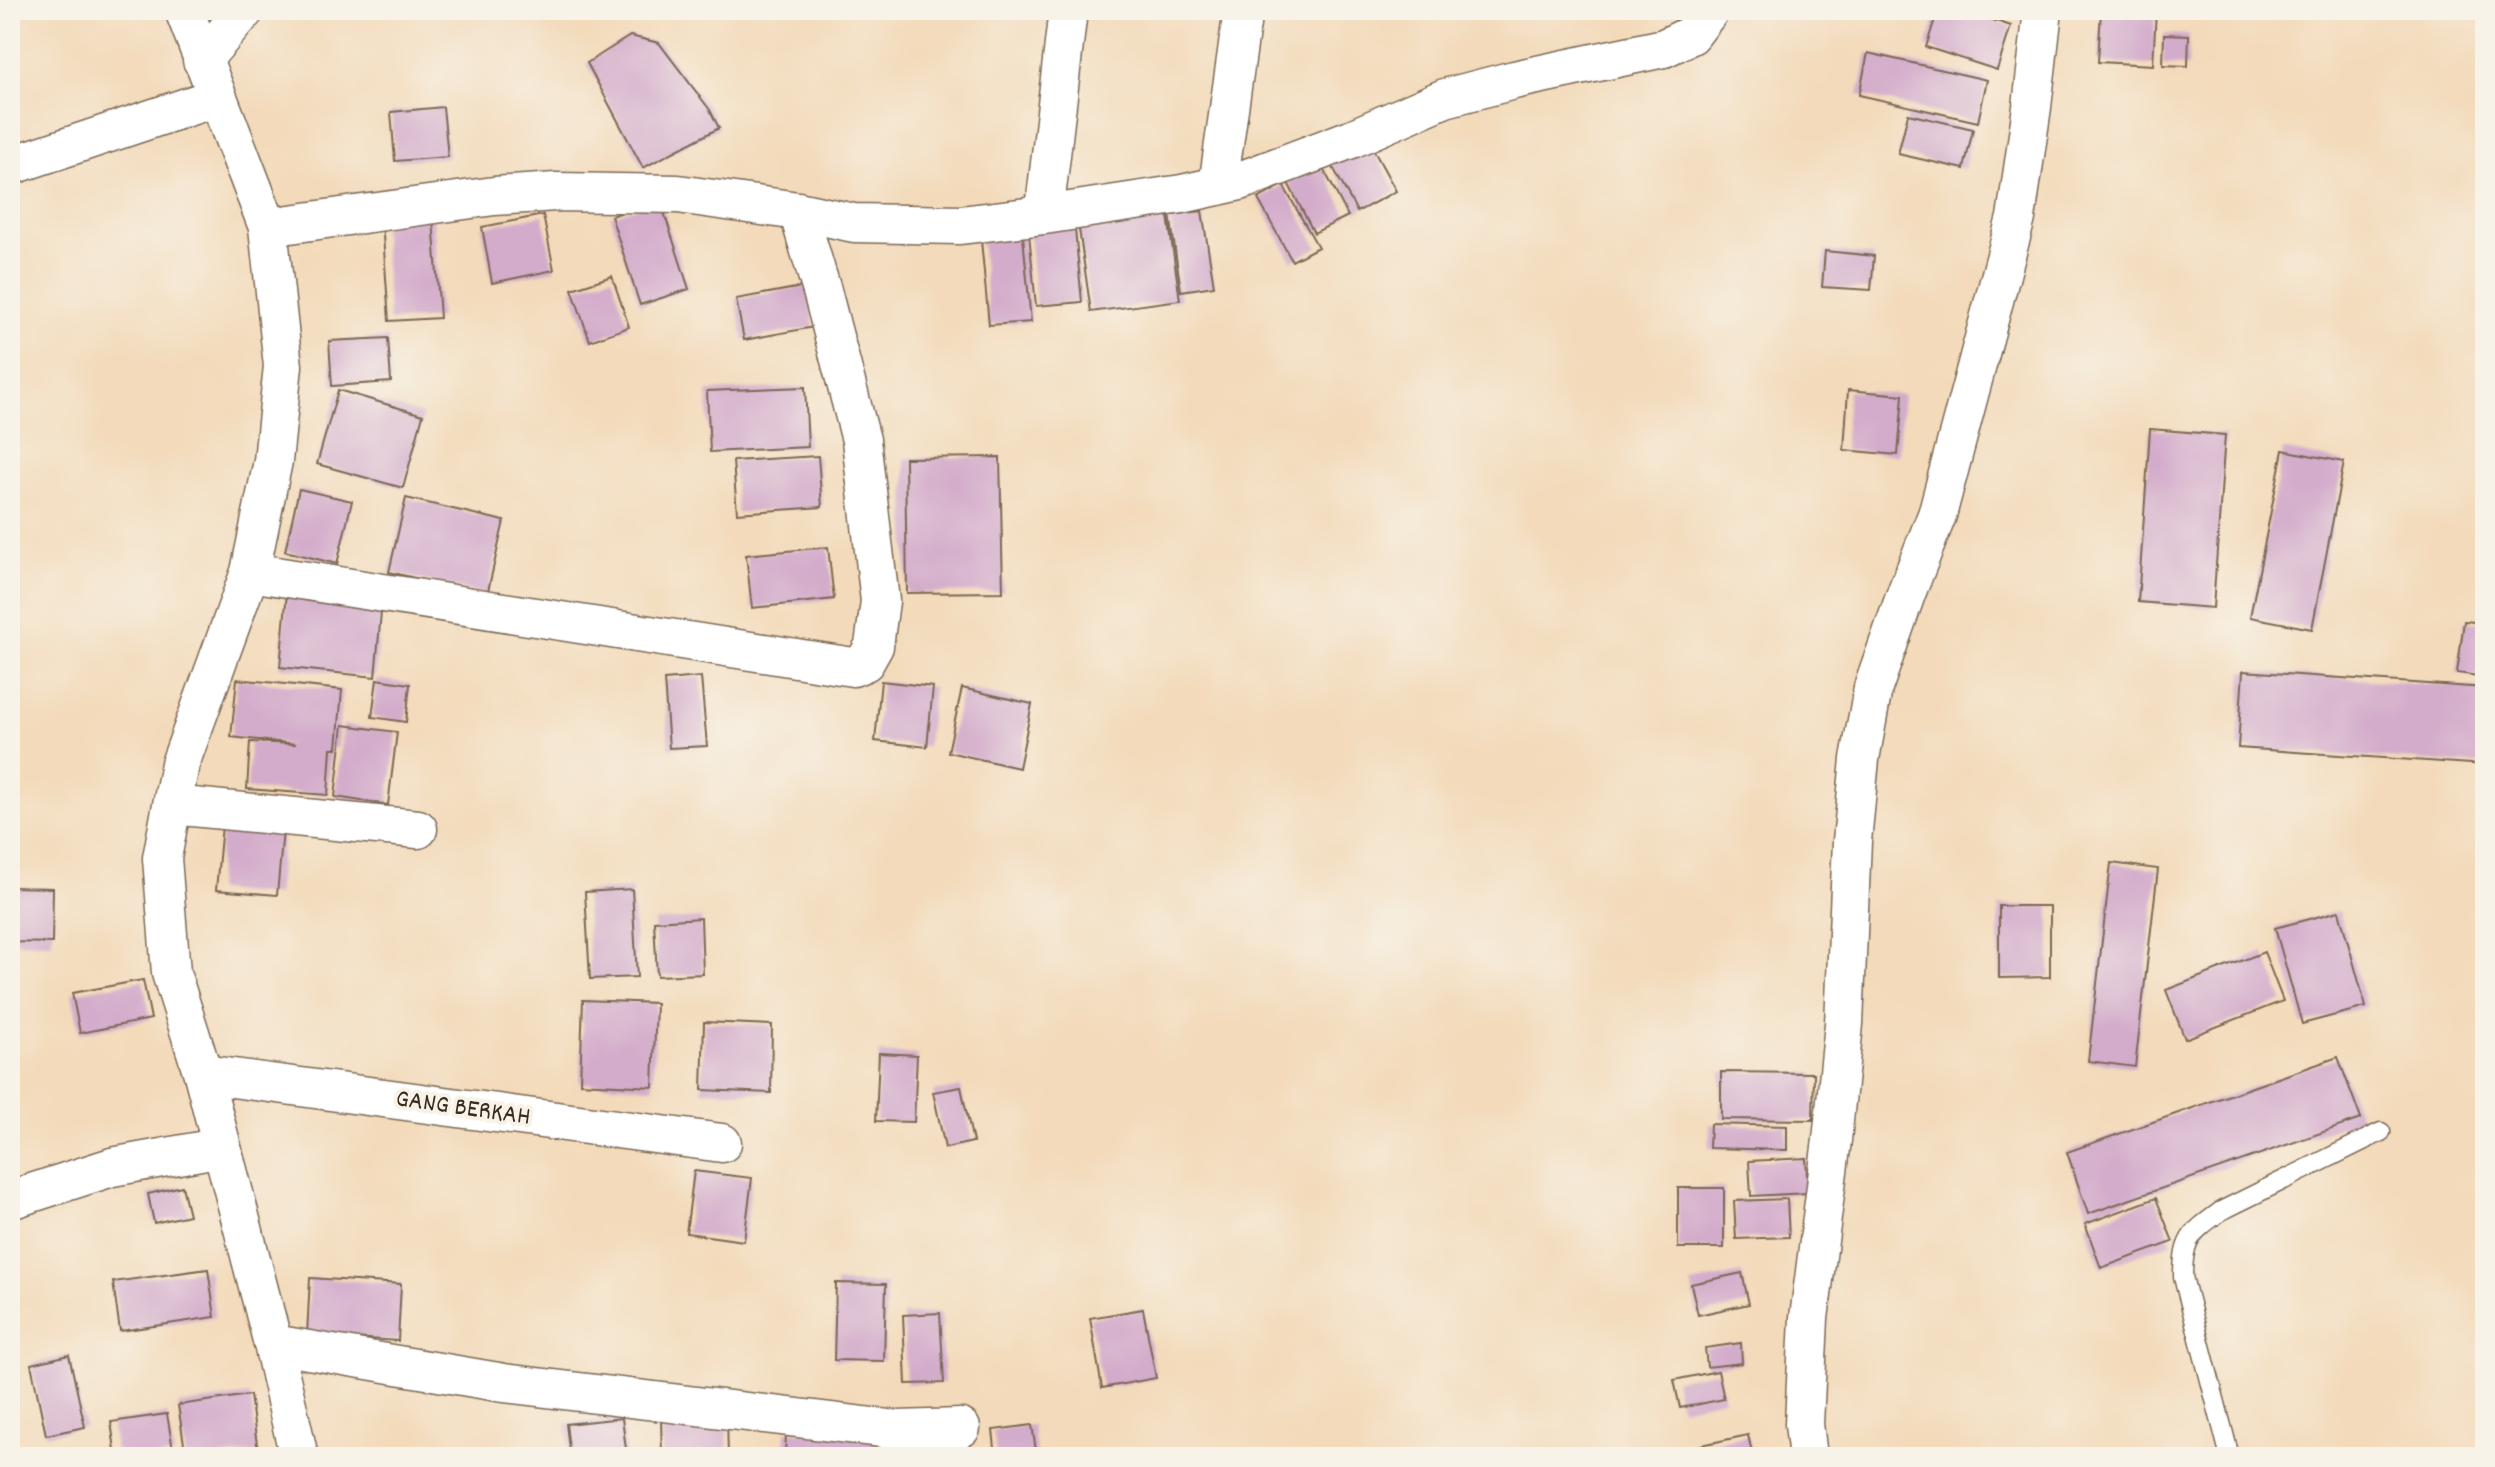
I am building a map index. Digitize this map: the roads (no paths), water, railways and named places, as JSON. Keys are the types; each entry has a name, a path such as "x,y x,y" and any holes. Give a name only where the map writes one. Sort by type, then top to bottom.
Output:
{"street":[{"path":"184,10 268,227 283,366 273,461 250,572 180,764 162,858 171,973 203,1074 299,1457"},
{"path":"202,60 245,10"},
{"path":"1044,215 1068,10"},
{"path":"1218,186 1243,10"},
{"path":"268,227 494,196 556,192 678,194 798,211 854,223 891,225 960,225 1044,215 1182,194 1240,181 1351,139 1445,98 1664,48 1691,35 1710,10"},
{"path":"1808,1457 1804,1424 1809,1318 1844,1024 1852,841 1860,759 1873,688 1937,515 2016,218 2043,10"},
{"path":"10,166 217,97"},
{"path":"250,572 853,667 865,662 874,646 880,601 861,440 798,211"},
{"path":"172,805 418,829"},
{"name":"GANG BERKAH","path":"203,1074 722,1143"},
{"path":"10,1200 112,1167 222,1147"},
{"path":"273,1344 899,1444 961,1428"}],"lane":[{"path":"2230,1457 2183,1277 2186,1243 2199,1227 2221,1211 2381,1132"}]}
